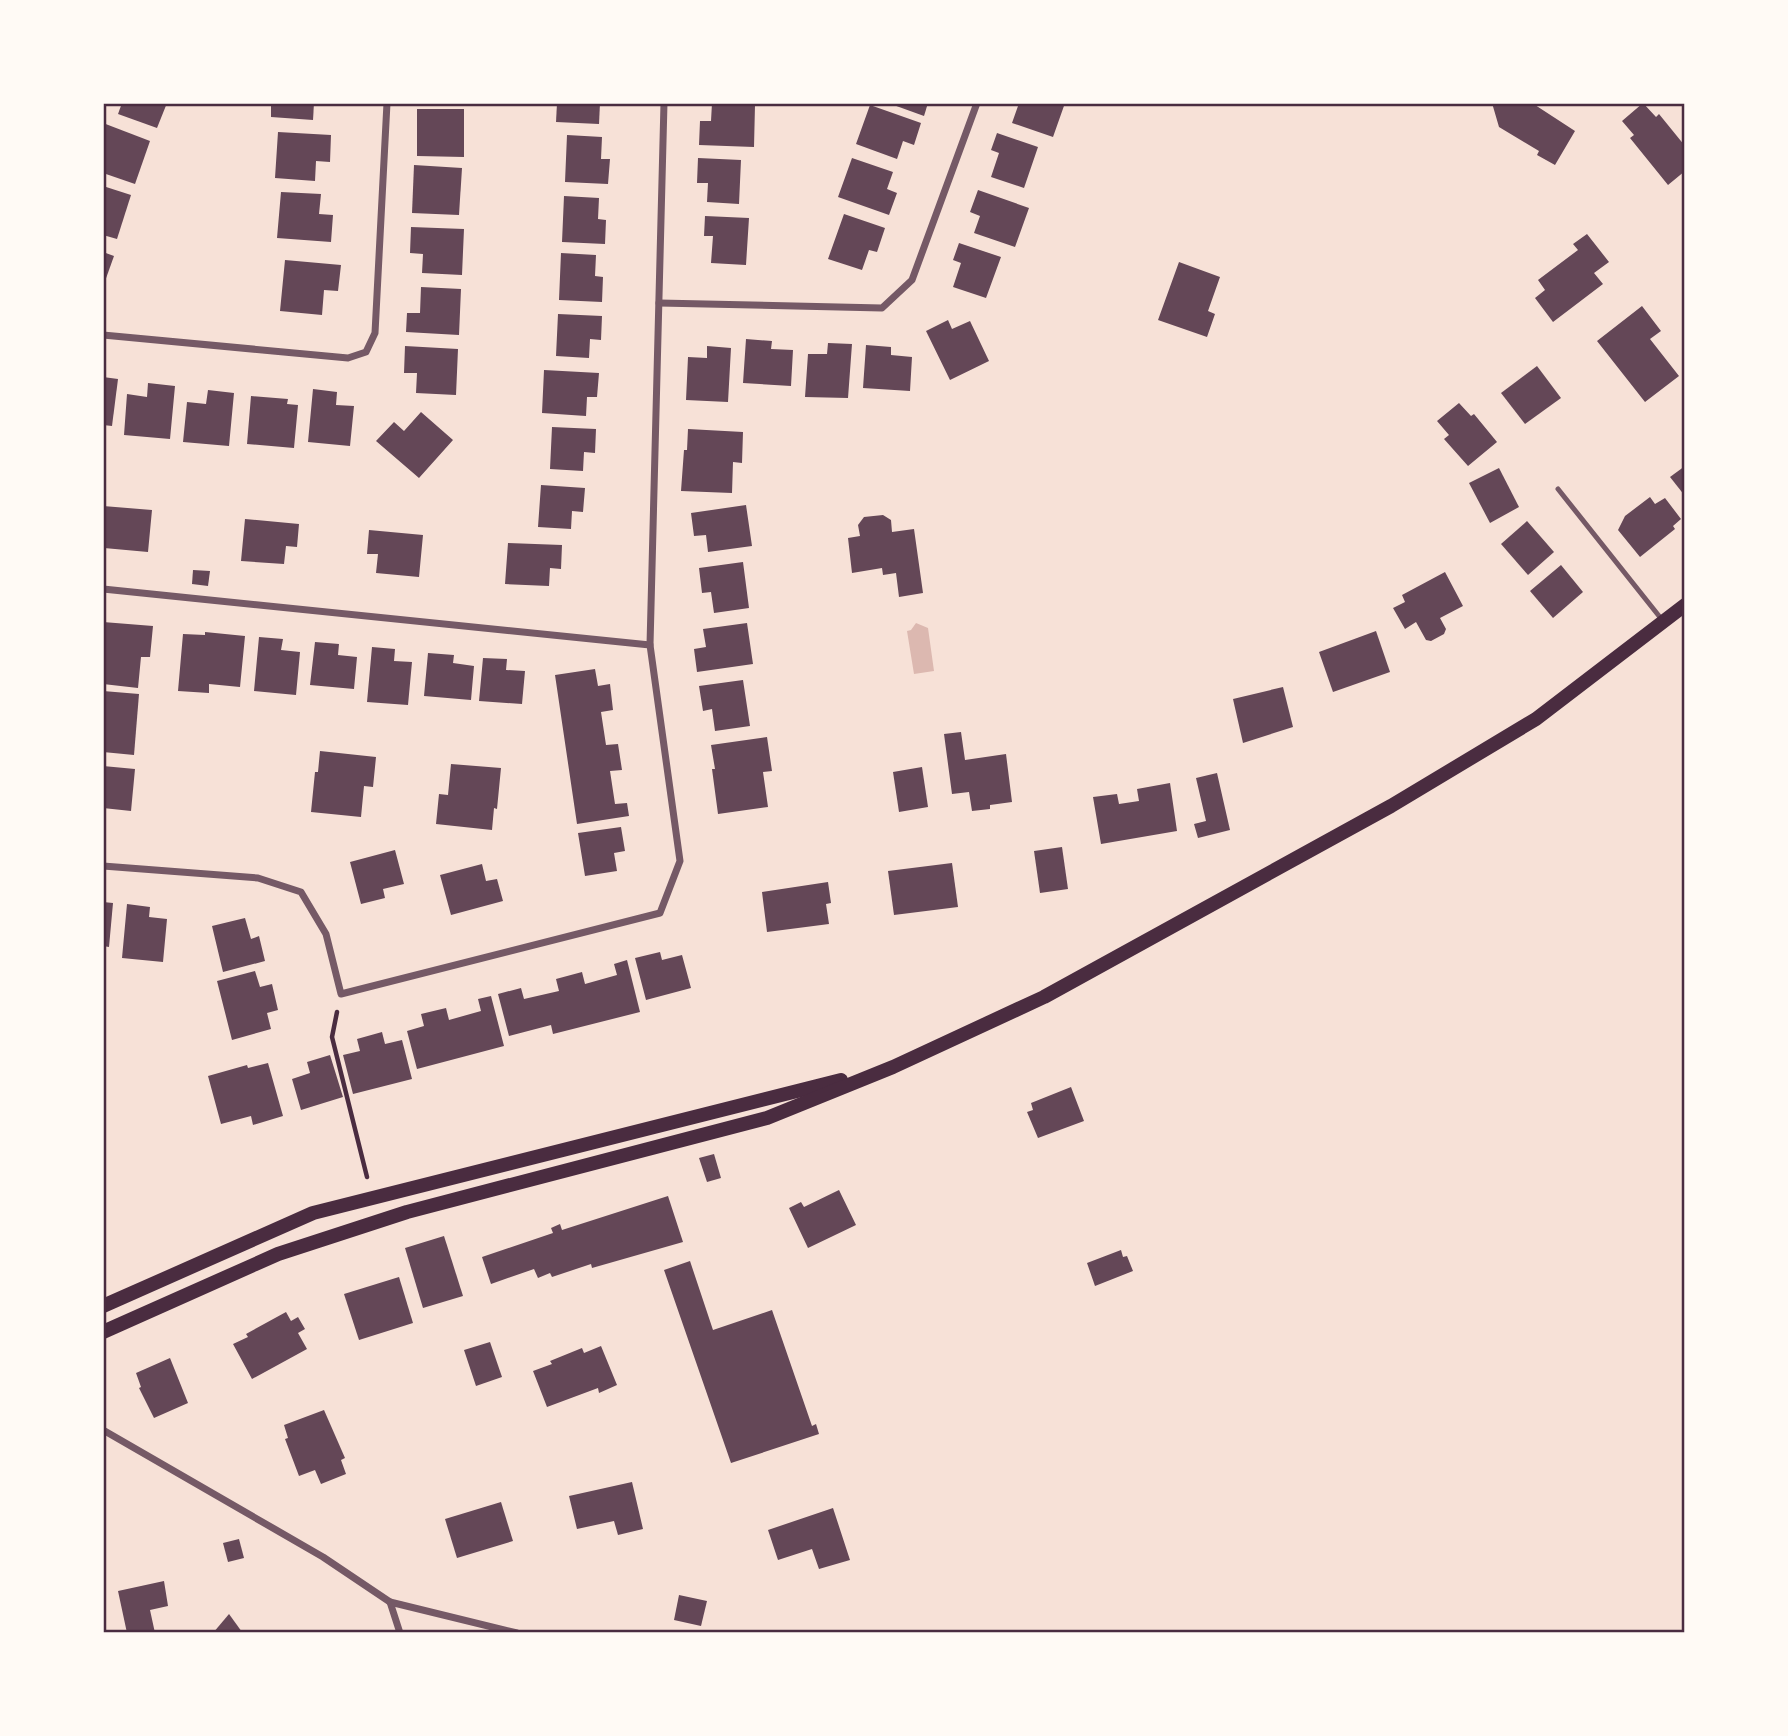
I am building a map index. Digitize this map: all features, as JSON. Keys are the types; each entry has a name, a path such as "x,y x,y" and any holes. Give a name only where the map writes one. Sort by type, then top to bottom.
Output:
{"main road":[{"path":"103,1332 278,1254 407,1212 767,1118 893,1067 1044,997 1391,806 1536,719 1685,605"},
{"path":"103,1306 313,1213 893,1067"}],"street":[{"path":"103,335 348,358 366,352 375,333 387,103"},
{"path":"103,866 258,878 301,892 326,934 341,994 660,913 680,861 650,645 664,103"},
{"path":"659,303 882,308 912,280 977,103"},
{"path":"103,589 650,645"},
{"path":"103,1430 323,1557 390,1602 517,1633"},
{"path":"390,1602 400,1633"}],"lane":[{"path":"1558,488 1663,621"}],"path":[{"path":"341,994 332,1037 368,1180"}],"shaded area":[{"path":"916,623 928,628 934,671 914,674 907,631"}],"building":[{"path":"122,103 167,103 157,128 118,114"},
{"path":"271,103 314,103 313,120 271,117"},
{"path":"557,103 600,103 599,124 556,122"},
{"path":"712,103 755,105 754,147 699,145 700,121 711,121"},
{"path":"888,103 928,103 924,116"},
{"path":"1012,103 1065,103 1053,137 1012,123 1018,106"},
{"path":"1492,103 1532,103 1575,131 1555,165 1537,155 1539,151 1499,127"},
{"path":"1643,103 1656,117 1659,114 1685,146 1685,171 1668,185 1630,138 1634,135 1622,121"},
{"path":"870,105 921,123 914,145 903,141 897,159 856,144"},
{"path":"417,109 464,109 464,157 417,156"},
{"path":"103,123 150,141 135,184 103,173"},
{"path":"278,132 331,135 330,162 316,161 315,181 275,178"},
{"path":"997,133 1038,147 1024,188 991,177 999,153 991,150"},
{"path":"567,135 602,137 601,159 610,159 608,184 565,182"},
{"path":"698,158 741,160 739,204 707,202 708,183 697,183"},
{"path":"852,158 893,172 887,189 897,193 889,215 838,197"},
{"path":"414,165 462,168 459,215 412,213"},
{"path":"103,186 131,195 117,239 103,235"},
{"path":"978,190 1029,208 1015,247 974,233 980,216 970,212"},
{"path":"281,192 321,194 319,214 333,215 331,242 277,238"},
{"path":"564,196 599,198 598,219 606,220 605,244 562,242"},
{"path":"844,214 885,228 877,252 869,250 862,270 828,259"},
{"path":"705,216 749,218 746,265 711,263 713,236 704,236"},
{"path":"411,227 464,229 462,275 422,273 423,254 410,253"},
{"path":"1587,234 1609,262 1594,273 1603,284 1553,322 1535,298 1545,290 1538,280 1578,250 1573,244"},
{"path":"959,243 1001,257 986,298 953,287 961,263 953,260"},
{"path":"103,252 114,256 104,284 103,284"},
{"path":"561,253 596,255 595,276 603,277 602,302 559,300"},
{"path":"285,260 341,265 338,291 324,290 322,315 280,311"},
{"path":"1179,262 1220,277 1208,311 1215,314 1207,337 1158,320"},
{"path":"421,287 461,289 459,335 406,332 407,313 420,313"},
{"path":"1642,306 1661,331 1650,339 1679,376 1645,402 1597,341"},
{"path":"558,314 602,316 601,340 590,339 589,358 556,356"},
{"path":"948,320 952,329 970,321 989,361 950,380 926,331"},
{"path":"746,339 772,341 771,349 793,350 791,386 743,383"},
{"path":"828,343 852,344 848,398 805,397 808,354 827,354"},
{"path":"866,345 891,347 891,355 912,357 910,391 863,388"},
{"path":"405,346 458,349 456,395 416,393 417,373 404,373"},
{"path":"707,346 731,348 728,402 686,400 688,357 707,358"},
{"path":"1537,366 1561,398 1525,424 1501,393"},
{"path":"544,370 599,373 597,397 587,397 586,416 542,413"},
{"path":"103,377 118,379 112,426 103,425"},
{"path":"148,383 175,386 170,439 124,435 127,394 147,397"},
{"path":"313,389 337,392 336,405 354,406 350,446 308,442"},
{"path":"208,390 234,393 229,446 183,442 187,402 206,404"},
{"path":"251,396 288,399 287,404 298,405 294,448 247,444"},
{"path":"1459,403 1471,416 1474,414 1497,442 1468,466 1444,439 1449,435 1437,421"},
{"path":"421,412 453,440 419,478 376,441 394,422 404,431"},
{"path":"552,427 596,429 595,453 584,452 583,471 550,469"},
{"path":"688,429 743,432 742,463 733,462 732,493 681,491"},
{"path":"1685,466 1685,496 1670,477"},
{"path":"1499,468 1519,507 1490,523 1469,483"},
{"path":"541,485 585,488 583,512 572,511 571,529 538,527"},
{"path":"1650,497 1655,504 1665,498 1681,519 1673,526 1675,529 1640,557 1618,530 1625,516"},
{"path":"746,505 752,546 708,552 706,535 694,536 691,513"},
{"path":"103,506 152,510 148,552 104,548 106,529 103,529"},
{"path":"883,515 891,520 892,532 914,529 923,593 899,597 896,573 883,575 882,568 852,573 848,538 860,536 858,525 864,517"},
{"path":"245,519 299,524 297,547 286,546 284,564 241,561"},
{"path":"1527,521 1554,552 1528,575 1501,544"},
{"path":"369,530 423,535 419,577 376,573 378,554 367,554"},
{"path":"508,543 562,545 561,569 550,568 549,586 505,584"},
{"path":"743,562 749,608 714,613 711,592 702,593 699,568"},
{"path":"1561,565 1583,592 1553,618 1530,591"},
{"path":"193,570 210,571 208,586 192,584"},
{"path":"1445,572 1463,606 1440,618 1446,629 1444,634 1431,641 1426,640 1416,622 1405,629 1393,608 1405,602 1402,595"},
{"path":"103,622 153,626 150,657 141,657 138,688 103,684"},
{"path":"747,623 753,664 697,672 694,649 706,647 703,629"},
{"path":"1376,631 1390,672 1333,692 1319,652"},
{"path":"205,632 245,636 240,687 209,684 209,693 178,691 183,634 205,635"},
{"path":"259,637 283,639 281,650 300,652 296,695 254,691"},
{"path":"315,642 339,644 338,655 357,657 354,689 310,685"},
{"path":"372,647 395,649 394,661 412,662 408,705 367,702"},
{"path":"428,653 454,655 453,663 474,666 471,700 424,696"},
{"path":"483,658 507,659 506,670 525,671 522,704 479,701"},
{"path":"595,669 598,686 610,684 613,710 601,712 606,745 618,744 622,770 610,771 615,804 627,803 629,816 577,824 555,675"},
{"path":"743,680 750,726 715,731 712,709 703,711 699,686"},
{"path":"1283,687 1293,727 1243,743 1233,699"},
{"path":"103,691 139,694 134,755 103,752"},
{"path":"961,732 965,760 1006,754 1012,802 972,811 969,792 952,794 944,734"},
{"path":"767,737 772,771 763,772 768,807 718,814 711,745"},
{"path":"320,751 376,757 373,787 364,786 361,817 311,812"},
{"path":"451,764 501,768 492,830 436,824 439,794 448,795"},
{"path":"103,766 135,769 131,811 103,808"},
{"path":"922,767 928,807 899,812 893,772"},
{"path":"1217,773 1230,830 1198,838 1194,824 1206,821 1196,778"},
{"path":"1170,783 1177,831 1101,844 1093,797 1117,794 1119,804 1139,801 1137,789"},
{"path":"621,827 625,851 614,853 617,871 585,876 578,833"},
{"path":"1062,847 1068,889 1040,893 1034,851"},
{"path":"395,850 404,884 383,889 385,898 361,904 350,862"},
{"path":"952,863 958,907 894,915 888,871"},
{"path":"482,864 486,881 497,879 503,901 451,915 440,875"},
{"path":"828,882 831,903 826,904 829,924 767,932 762,892"},
{"path":"103,902 113,903 109,947 103,946"},
{"path":"127,904 150,907 149,917 167,919 163,962 122,958"},
{"path":"245,918 251,939 259,936 265,961 223,972 212,926"},
{"path":"660,952 662,960 682,955 691,988 646,1000 635,958"},
{"path":"627,960 640,1012 553,1034 551,1025 509,1036 498,994 521,988 524,999 559,991 556,979 582,972 585,984 617,975 614,964"},
{"path":"255,971 260,987 272,984 278,1010 267,1013 271,1029 232,1040 217,981"},
{"path":"491,996 504,1046 417,1069 407,1031 424,1026 421,1014 446,1008 449,1020 481,1011 478,999"},
{"path":"382,1032 385,1044 402,1040 412,1079 353,1094 343,1055 360,1051 357,1039"},
{"path":"330,1055 343,1097 301,1110 292,1079 310,1073 307,1062"},
{"path":"268,1063 283,1116 253,1125 251,1116 221,1124 208,1076 247,1065 248,1068"},
{"path":"1071,1087 1084,1121 1038,1138 1027,1112 1033,1110 1031,1103"},
{"path":"714,1154 721,1178 707,1182 699,1158"},
{"path":"839,1190 856,1225 808,1248 789,1208 801,1202 804,1207"},
{"path":"668,1196 683,1242 592,1268 591,1264 552,1277 550,1273 538,1278 534,1269 491,1284 482,1257 553,1233 551,1228 560,1224 562,1230"},
{"path":"444,1236 463,1296 423,1308 405,1248"},
{"path":"1121,1250 1123,1257 1127,1256 1133,1271 1095,1286 1087,1263"},
{"path":"690,1261 713,1330 772,1310 812,1426 816,1424 819,1434 731,1463 664,1270"},
{"path":"399,1277 413,1323 359,1340 344,1294"},
{"path":"286,1312 291,1321 298,1317 305,1329 298,1333 307,1349 252,1379 233,1344"},
{"path":"490,1342 502,1377 476,1386 464,1350"},
{"path":"601,1346 617,1385 599,1393 598,1388 547,1407 533,1371 582,1348 584,1353"},
{"path":"170,1358 188,1403 154,1418 139,1388 141,1387 136,1373"},
{"path":"324,1410 345,1458 341,1460 346,1474 321,1484 315,1470 299,1476 285,1439 288,1438 284,1425"},
{"path":"632,1482 643,1529 618,1535 614,1521 577,1529 569,1496"},
{"path":"501,1502 513,1541 457,1558 445,1519"},
{"path":"833,1508 850,1560 819,1569 812,1549 778,1560 768,1530"},
{"path":"239,1539 244,1558 228,1562 223,1543"},
{"path":"164,1581 168,1606 150,1610 155,1633 127,1633 118,1591"},
{"path":"679,1595 707,1601 701,1626 674,1620"},
{"path":"229,1614 242,1632 213,1633"}]}
